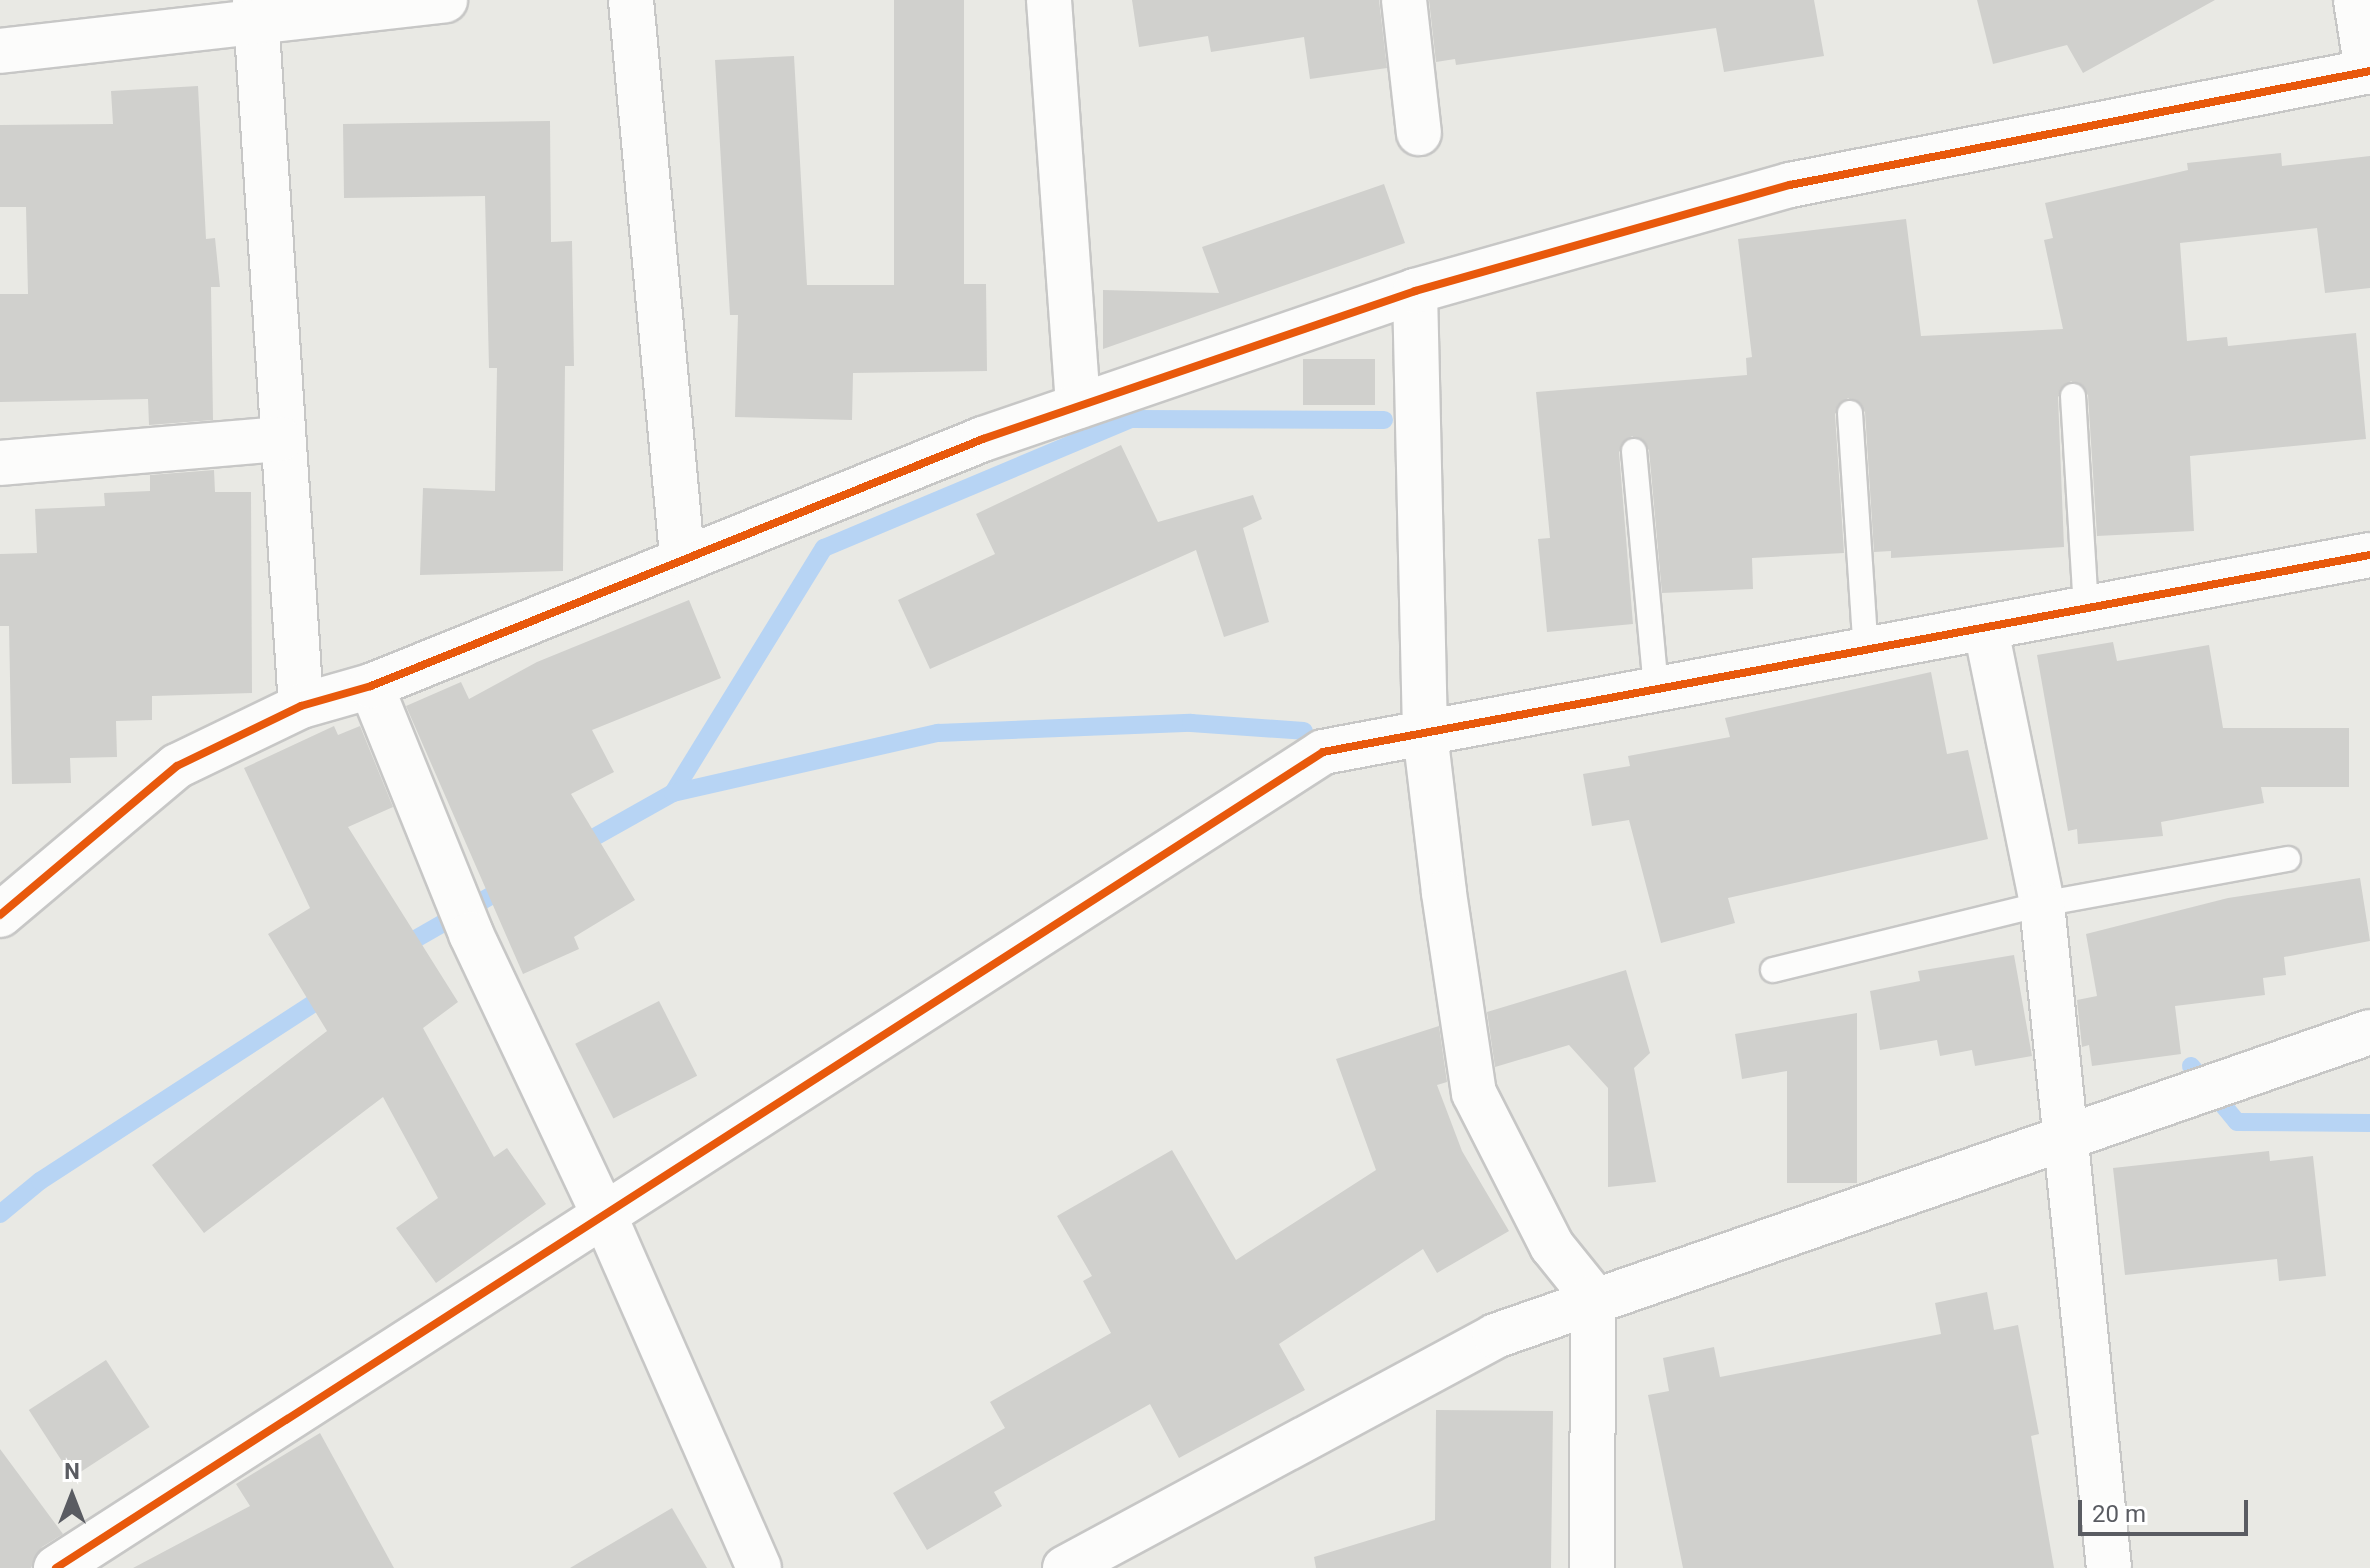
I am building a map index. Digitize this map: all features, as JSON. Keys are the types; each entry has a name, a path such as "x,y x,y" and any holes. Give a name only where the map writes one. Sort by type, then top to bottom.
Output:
{"street":[{"path":"0,51 256,11 445,0"},
{"path":"631,0 682,555"},
{"path":"1049,0 1078,406"},
{"path":"1404,0 1419,133"},
{"path":"0,915 177,766 301,706 371,686 682,555 1078,406 1415,291 1790,185 2368,71 2356,0"},
{"path":"256,11 280,439 301,706"},
{"path":"1415,291 1425,733 1474,1093 1552,1246 1593,1297 1592,1568"},
{"path":"0,463 280,439"},
{"path":"56,1568 1323,752 1986,630 2370,555"},
{"path":"1986,630 2042,904 2062,1144 2109,1568"},
{"path":"371,686 471,934 605,1217 759,1568"},
{"path":"1065,1568 1495,1336 1593,1297 2062,1144 2370,1032"}],"lane":[{"path":"2073,396 2086,610"},
{"path":"1850,413 1866,652"},
{"path":"1634,451 1656,690"},
{"path":"1773,970 2042,904 2288,859"}],"building":[{"path":"894,0 964,0 964,284 986,284 987,371 853,373 852,420 735,417 738,315 730,315 715,60 794,56 807,285 894,285"},
{"path":"1132,0 1379,0 1387,68 1310,79 1304,37 1211,52 1208,36 1139,47"},
{"path":"1429,0 1814,0 1824,56 1724,72 1716,28 1456,65 1455,59 1436,62"},
{"path":"1977,0 2215,0 2083,73 2067,45 1993,64"},
{"path":"198,86 206,239 215,238 220,287 211,287 213,420 149,425 148,399 0,402 0,294 28,294 26,207 0,207 0,125 113,124 111,91"},
{"path":"550,121 551,242 572,241 574,366 565,366 563,571 420,575 423,488 495,491 497,368 489,368 485,196 344,198 343,124"},
{"path":"2281,153 2282,166 2370,156 2370,288 2325,293 2317,228 2180,243 2187,341 2227,337 2228,346 2356,333 2366,439 2190,456 2194,531 2097,536 2088,395 2071,381 2058,397 2064,547 1891,558 1891,551 1874,552 1865,412 1848,398 1835,414 1844,553 1752,558 1753,589 1662,593 1649,450 1632,436 1619,452 1633,624 1547,632 1538,539 1550,538 1536,392 1747,375 1746,358 1752,357 1738,239 1906,219 1921,336 2063,329 2044,240 2053,238 2045,203 2188,170 2187,163"},
{"path":"1384,184 1405,243 1103,349 1103,290 1219,293 1202,247"},
{"path":"1303,359 1375,359 1375,405 1303,405"},
{"path":"1121,445 1158,522 1253,495 1262,519 1243,528 1269,622 1224,637 1196,550 930,669 898,600 995,554 976,514"},
{"path":"214,470 215,492 251,492 252,693 152,696 152,720 116,721 117,757 70,758 71,783 12,784 9,626 0,626 0,554 37,553 35,509 105,506 104,493 150,491 150,475"},
{"path":"689,600 721,678 592,730 614,772 571,794 635,900 574,937 579,949 523,974 406,706 461,682 469,699 537,662"},
{"path":"2113,642 2117,661 2209,645 2223,728 2349,728 2349,787 2261,787 2264,803 2161,822 2163,836 2078,844 2077,829 2068,831 2037,655"},
{"path":"1931,672 1947,754 1968,750 1988,839 1728,898 1735,923 1661,943 1629,820 1592,826 1583,774 1630,766 1628,756 1730,737 1725,718"},
{"path":"334,726 338,735 360,726 393,807 348,827 458,1002 423,1028 494,1157 507,1148 546,1204 436,1283 396,1228 438,1198 383,1097 204,1233 152,1165 327,1031 268,934 310,908 244,768"},
{"path":"2360,878 2370,941 2284,957 2286,975 2263,978 2265,995 2175,1006 2181,1054 2092,1066 2089,1045 2082,1047 2077,1000 2097,996 2086,934 2228,898"},
{"path":"2014,955 2032,1056 1975,1066 1972,1050 1940,1056 1937,1040 1880,1050 1870,991 1920,981 1918,971"},
{"path":"1626,970 1650,1053 1634,1068 1656,1182 1608,1187 1608,1088 1569,1045 1495,1067 1487,1012"},
{"path":"659,1001 697,1076 613,1119 575,1044"},
{"path":"1857,1013 1857,1183 1787,1183 1787,1071 1742,1079 1735,1034"},
{"path":"1439,1026 1447,1082 1437,1085 1462,1151 1509,1231 1437,1273 1423,1249 1279,1344 1305,1390 1179,1458 1150,1404 994,1492 1002,1506 927,1550 893,1493 1005,1428 990,1402 1111,1333 1083,1281 1092,1276 1057,1216 1172,1150 1236,1260 1376,1170 1336,1059"},
{"path":"2269,1151 2270,1161 2313,1156 2326,1276 2279,1281 2277,1259 2125,1275 2113,1168"},
{"path":"1987,1292 1994,1330 2018,1325 2039,1434 2031,1436 2054,1568 1683,1568 1648,1395 1669,1391 1663,1358 1714,1347 1720,1377 1941,1334 1935,1303"},
{"path":"106,1360 150,1427 72,1477 29,1410"},
{"path":"1436,1410 1553,1411 1551,1568 1316,1568 1314,1557 1435,1520"},
{"path":"320,1433 394,1568 133,1568 250,1506 236,1484"},
{"path":"0,1449 63,1534 42,1547 31,1568 0,1568"},
{"path":"672,1508 707,1568 570,1568"}],"waterway":[{"path":"673,793 824,548 1131,419 1384,420"},
{"path":"575,848 673,793 938,733 1191,723 1304,731"},
{"path":"398,949 508,886"},
{"path":"0,1214 40,1181 330,993"},
{"path":"2191,1066 2237,1122 2370,1123"}],"cycle path":[{"path":"0,915 177,766 301,706 371,686 983,439 1415,291 1790,185 2370,71"},
{"path":"56,1568 1323,752 2370,555"}]}
